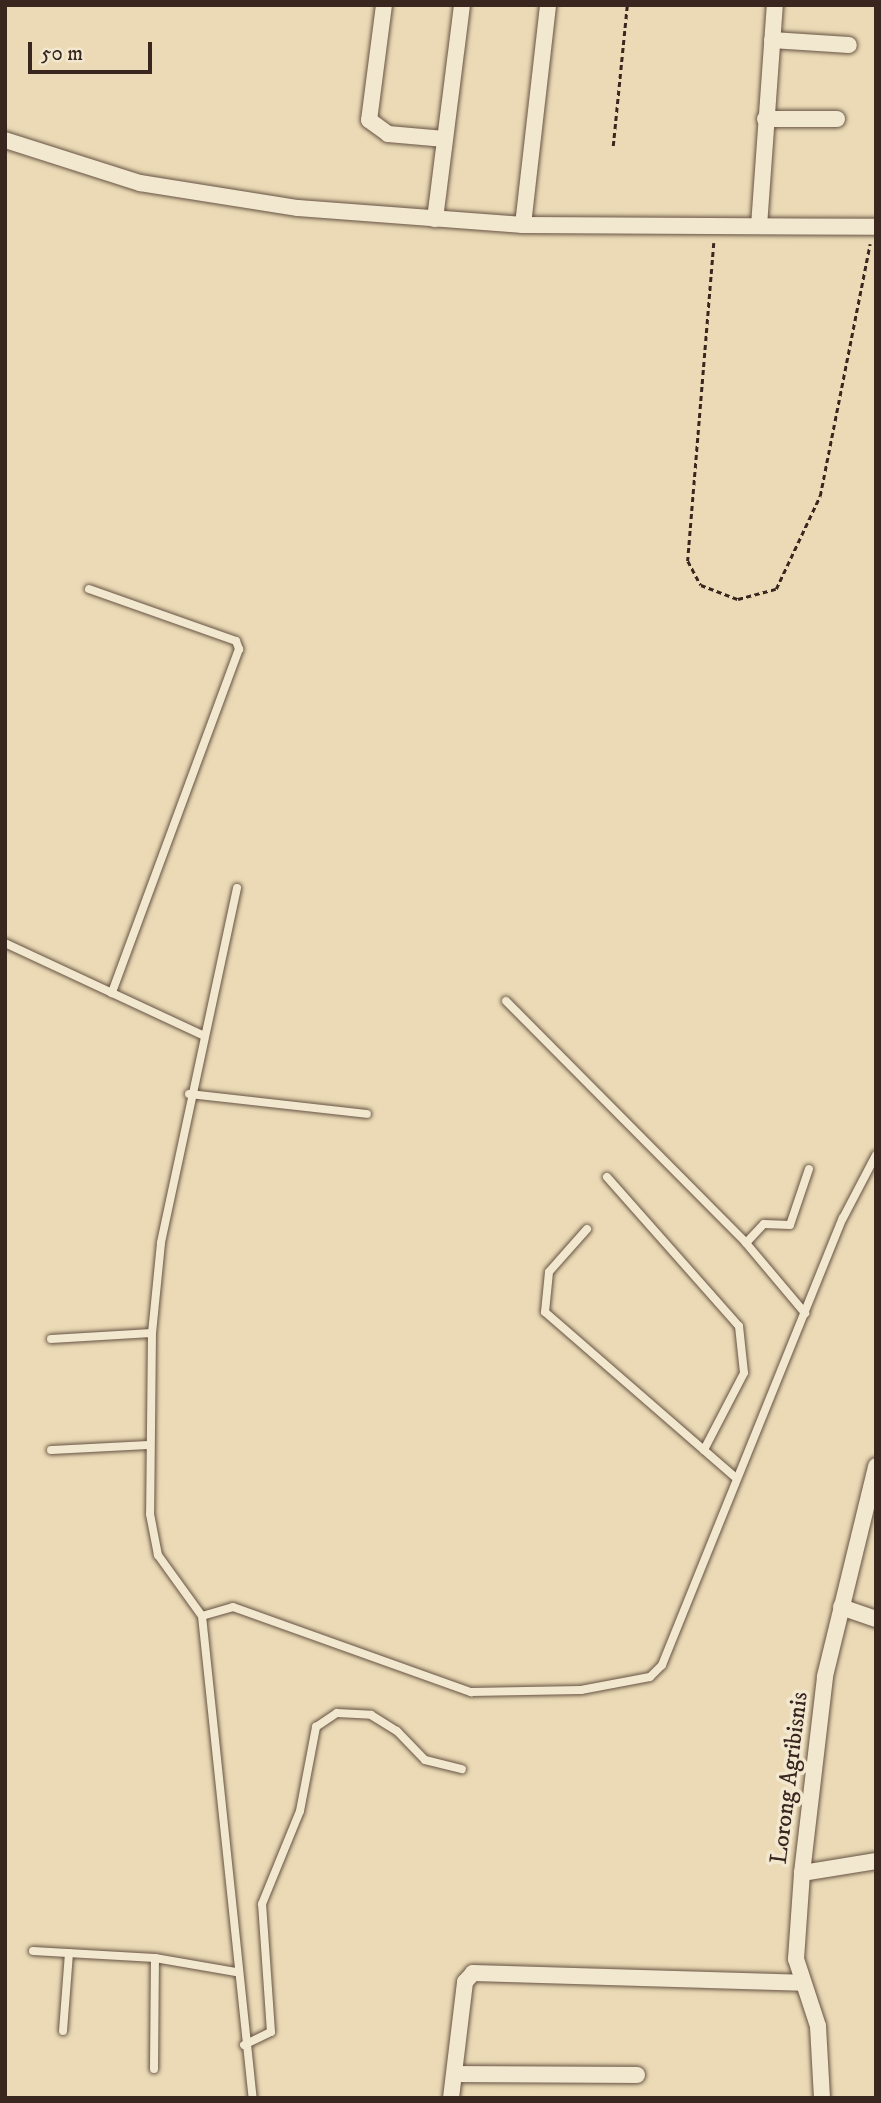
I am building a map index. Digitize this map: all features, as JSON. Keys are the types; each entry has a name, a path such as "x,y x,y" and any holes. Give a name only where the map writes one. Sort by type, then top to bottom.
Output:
{"street":[{"path":"384,5 369,120 388,134 445,139"},
{"path":"435,219 462,5"},
{"path":"523,225 548,5"},
{"path":"759,226 775,5"},
{"path":"772,40 849,44"},
{"path":"765,119 837,119"},
{"path":"5,140 188,194 435,219 523,225 875,227"},
{"name":"Lorong Agribisnis","path":"822,2098 818,2026 796,1959 802,1873 825,1676 876,1466"},
{"path":"841,1607 876,1619"},
{"path":"802,1873 876,1861"},
{"path":"451,2098 465,1982 473,1973 802,1983"},
{"path":"456,2074 638,2075"}],"lane":[{"path":"89,589 236,641 239,649 113,993"},
{"path":"237,888 189,1094 161,1243 152,1334 149,1514 158,1555 202,1616 236,1972 253,2098"},
{"path":"5,943 202,1035"},
{"path":"506,1001 746,1243 805,1313"},
{"path":"189,1094 367,1114"},
{"path":"202,1616 233,1607 471,1692 626,1685 662,1665 735,1477 876,1154"},
{"path":"746,1243 764,1224 790,1225 809,1169"},
{"path":"607,1177 739,1326 744,1373 704,1450"},
{"path":"587,1229 549,1272 545,1312 735,1477"},
{"path":"51,1339 152,1334"},
{"path":"51,1450 149,1445"},
{"path":"244,2045 271,2032 259,1928 262,1904 300,1811 316,1727 337,1713 371,1715 397,1731 425,1760 462,1769"},
{"path":"33,1951 155,1958 236,1972"},
{"path":"63,2031 69,1953"},
{"path":"154,2069 155,1958"}],"path":[{"path":"612,146 627,5"},
{"path":"716,225 688,561 701,585 738,599 776,589 820,496 875,227"}]}
